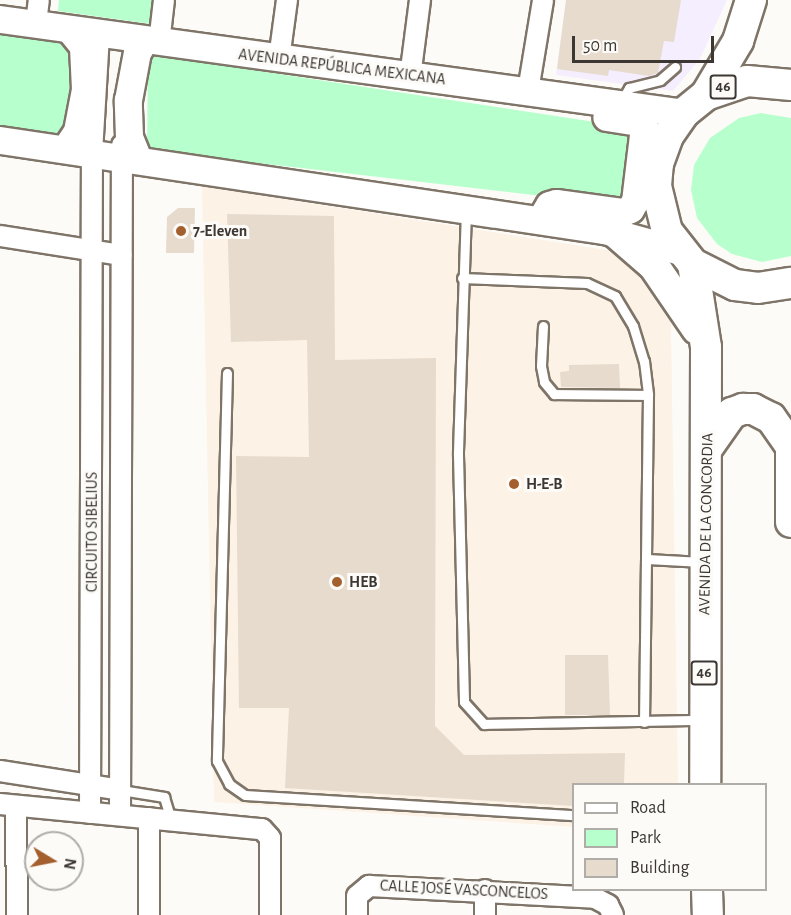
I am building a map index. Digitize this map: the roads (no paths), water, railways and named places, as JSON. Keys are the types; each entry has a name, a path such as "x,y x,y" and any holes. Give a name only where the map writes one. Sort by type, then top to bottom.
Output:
{"main road":[{"name":"46","path":"686,257 659,209 656,186 658,163 668,136 695,104 738,41 751,0"},
{"name":"AVENIDA REPÚBLICA MEXICANA","path":"0,19 37,12 69,29 143,41 620,103 695,104"},
{"path":"65,148 77,130 85,89 83,46 69,29"},
{"path":"130,158 128,100 136,52 143,41"},
{"name":"46","path":"695,104 747,81 791,85"},
{"path":"540,220 549,205 556,203 623,212 630,209 645,134 638,122 573,111 560,104 555,95"},
{"path":"0,140 466,208 616,233 686,257 735,285 758,288 791,283"},
{"path":"616,233 654,266 674,290 706,347"},
{"name":"AVENIDA DE LA CONCORDIA","path":"686,257 706,347 708,447 704,562 705,783"},
{"path":"708,447 732,413 743,409 753,409 771,418 791,447"},
{"path":"791,441 791,522"},
{"path":"707,891 708,915"}],"street":[{"path":"143,41 164,0"},
{"path":"279,59 287,0"},
{"path":"410,77 420,0"},
{"path":"528,91 543,0"},
{"name":"CIRCUITO SIBELIUS","path":"90,813 92,153 99,34"},
{"name":"CIRCUITO SIBELIUS","path":"120,815 122,255 130,158"},
{"path":"0,236 122,255"},
{"path":"0,771 121,790"},
{"path":"17,915 8,805 256,827 267,832 270,915"},
{"path":"149,818 149,915"},
{"name":"CALLE JOSÉ VASCONCELOS","path":"357,915 357,896 369,886 485,890 595,898 608,905 613,915"},
{"path":"485,890 485,915"}],"lane":[{"path":"620,103 629,88 660,80 675,67"},
{"path":"466,208 458,455 464,702 484,723 704,720"},
{"path":"462,278 587,283 615,296 633,326 644,361 648,395 644,722"},
{"path":"543,327 541,366 544,382 554,394 648,395"},
{"path":"227,373 217,760 229,784 245,795 572,815"},
{"path":"647,559 704,562"},
{"path":"121,790 164,797 171,820"}],"place":[{"name":"7-Eleven","path":"181,231"},
{"name":"H-E-B","path":"514,484"},
{"name":"HEB","path":"337,582"}]}
